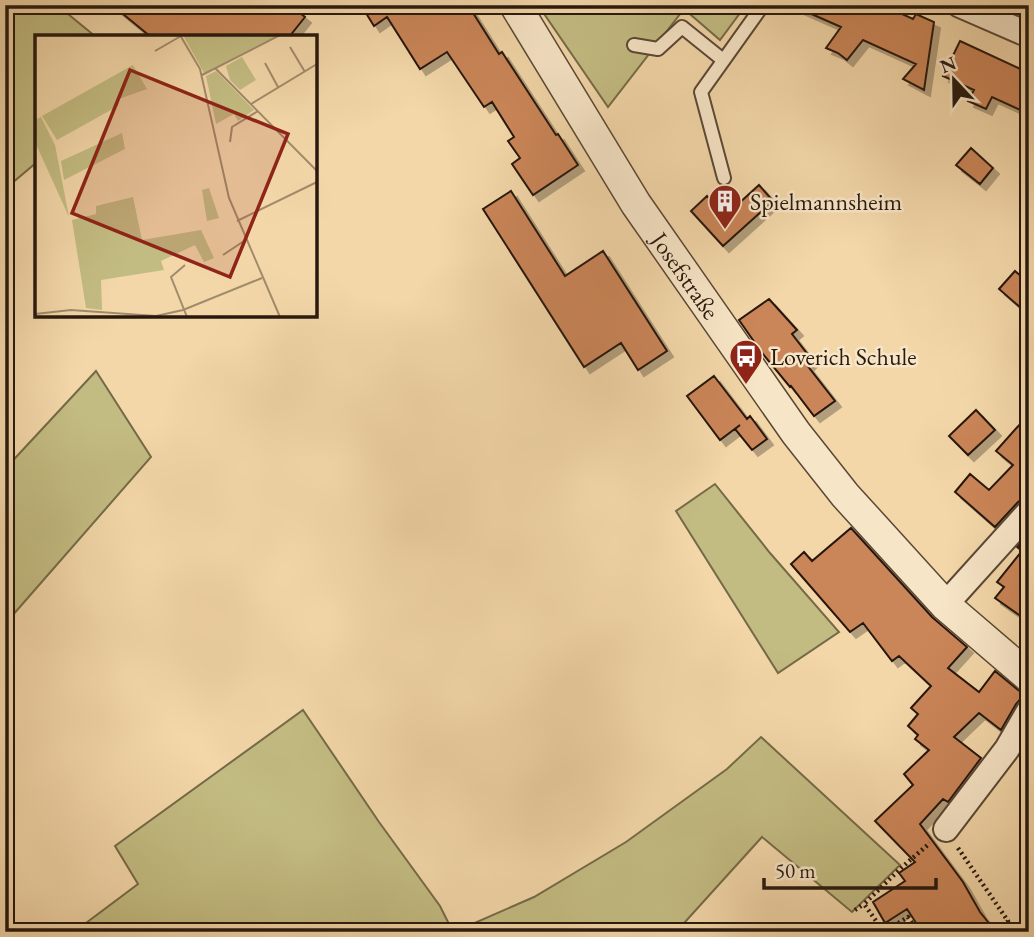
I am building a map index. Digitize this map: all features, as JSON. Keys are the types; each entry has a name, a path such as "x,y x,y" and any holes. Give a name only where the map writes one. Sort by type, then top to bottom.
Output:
{"street":[{"name":"Josefstraße","path":"515,5 636,204 796,433 845,495 944,605 1029,677"},
{"path":"960,5 1029,35"},
{"path":"944,605 1029,512"},
{"path":"946,829 1007,749 1029,711"}],"lane":[{"path":"724,178 701,92 764,5"},
{"path":"634,45 658,49 682,27 723,60"}],"path":[{"path":"855,911 946,829 1008,921 998,932"},
{"path":"864,904 884,932 908,917 918,932"}],"shaded area":[{"path":"5,5 57,5 94,35 35,35 35,164 5,189"},
{"path":"538,5 746,5 720,40 684,9 608,107"},
{"path":"96,371 151,457 5,624 5,469"},
{"path":"715,484 770,553 839,632 778,673 676,511"},
{"path":"303,710 440,906 453,932 74,932 138,884 115,846"},
{"path":"761,737 900,865 852,912 762,837 676,932 454,932 534,897 626,842 727,769"}],"building":[{"path":"112,5 290,5 305,17 291,35 149,35"},
{"path":"361,5 468,5 499,54 502,52 578,165 533,195 512,164 520,158 508,141 514,137 492,102 484,107 447,52 420,69 387,17 374,26"},
{"path":"791,5 882,5 913,19 916,14 934,22 924,90 903,79 916,64 863,40 847,60 826,48 841,27"},
{"path":"960,41 1029,73 1029,114 992,97 986,109 968,101 974,90 943,76"},
{"path":"971,148 993,168 980,184 956,165"},
{"name":"Spielmannsheim","path":"759,185 773,201 723,246 691,211 707,196 725,216"},
{"path":"511,191 565,276 603,251 667,351 638,370 621,343 584,367 483,209"},
{"path":"1015,271 1029,283 1029,315 999,289"},
{"path":"769,299 797,330 792,334 812,360 807,365 835,401 814,416 762,353 739,320"},
{"path":"714,376 747,419 750,416 767,439 752,450 735,429 740,425 720,440 687,396"},
{"path":"976,410 995,430 968,455 949,436"},
{"path":"1029,414 1029,498 1018,502 995,527 955,492 970,474 989,490 1013,465 996,451"},
{"path":"851,528 932,617 967,647 948,668 979,692 995,671 1025,694 1001,730 979,713 954,737 981,758 948,802 943,799 920,824 996,932 922,932 907,909 885,923 873,902 905,881 899,873 915,862 875,821 913,785 904,774 929,750 915,739 918,735 908,726 918,714 911,708 931,686 899,656 892,661 863,623 850,632 791,564 804,552 812,561"},
{"path":"1029,534 1029,622 995,598 1004,587 997,582 1022,551 1017,547"}],"place":[{"name":"Spielmannsheim","path":"725,231"},
{"name":"Loverich Schule","path":"746,386"}]}
